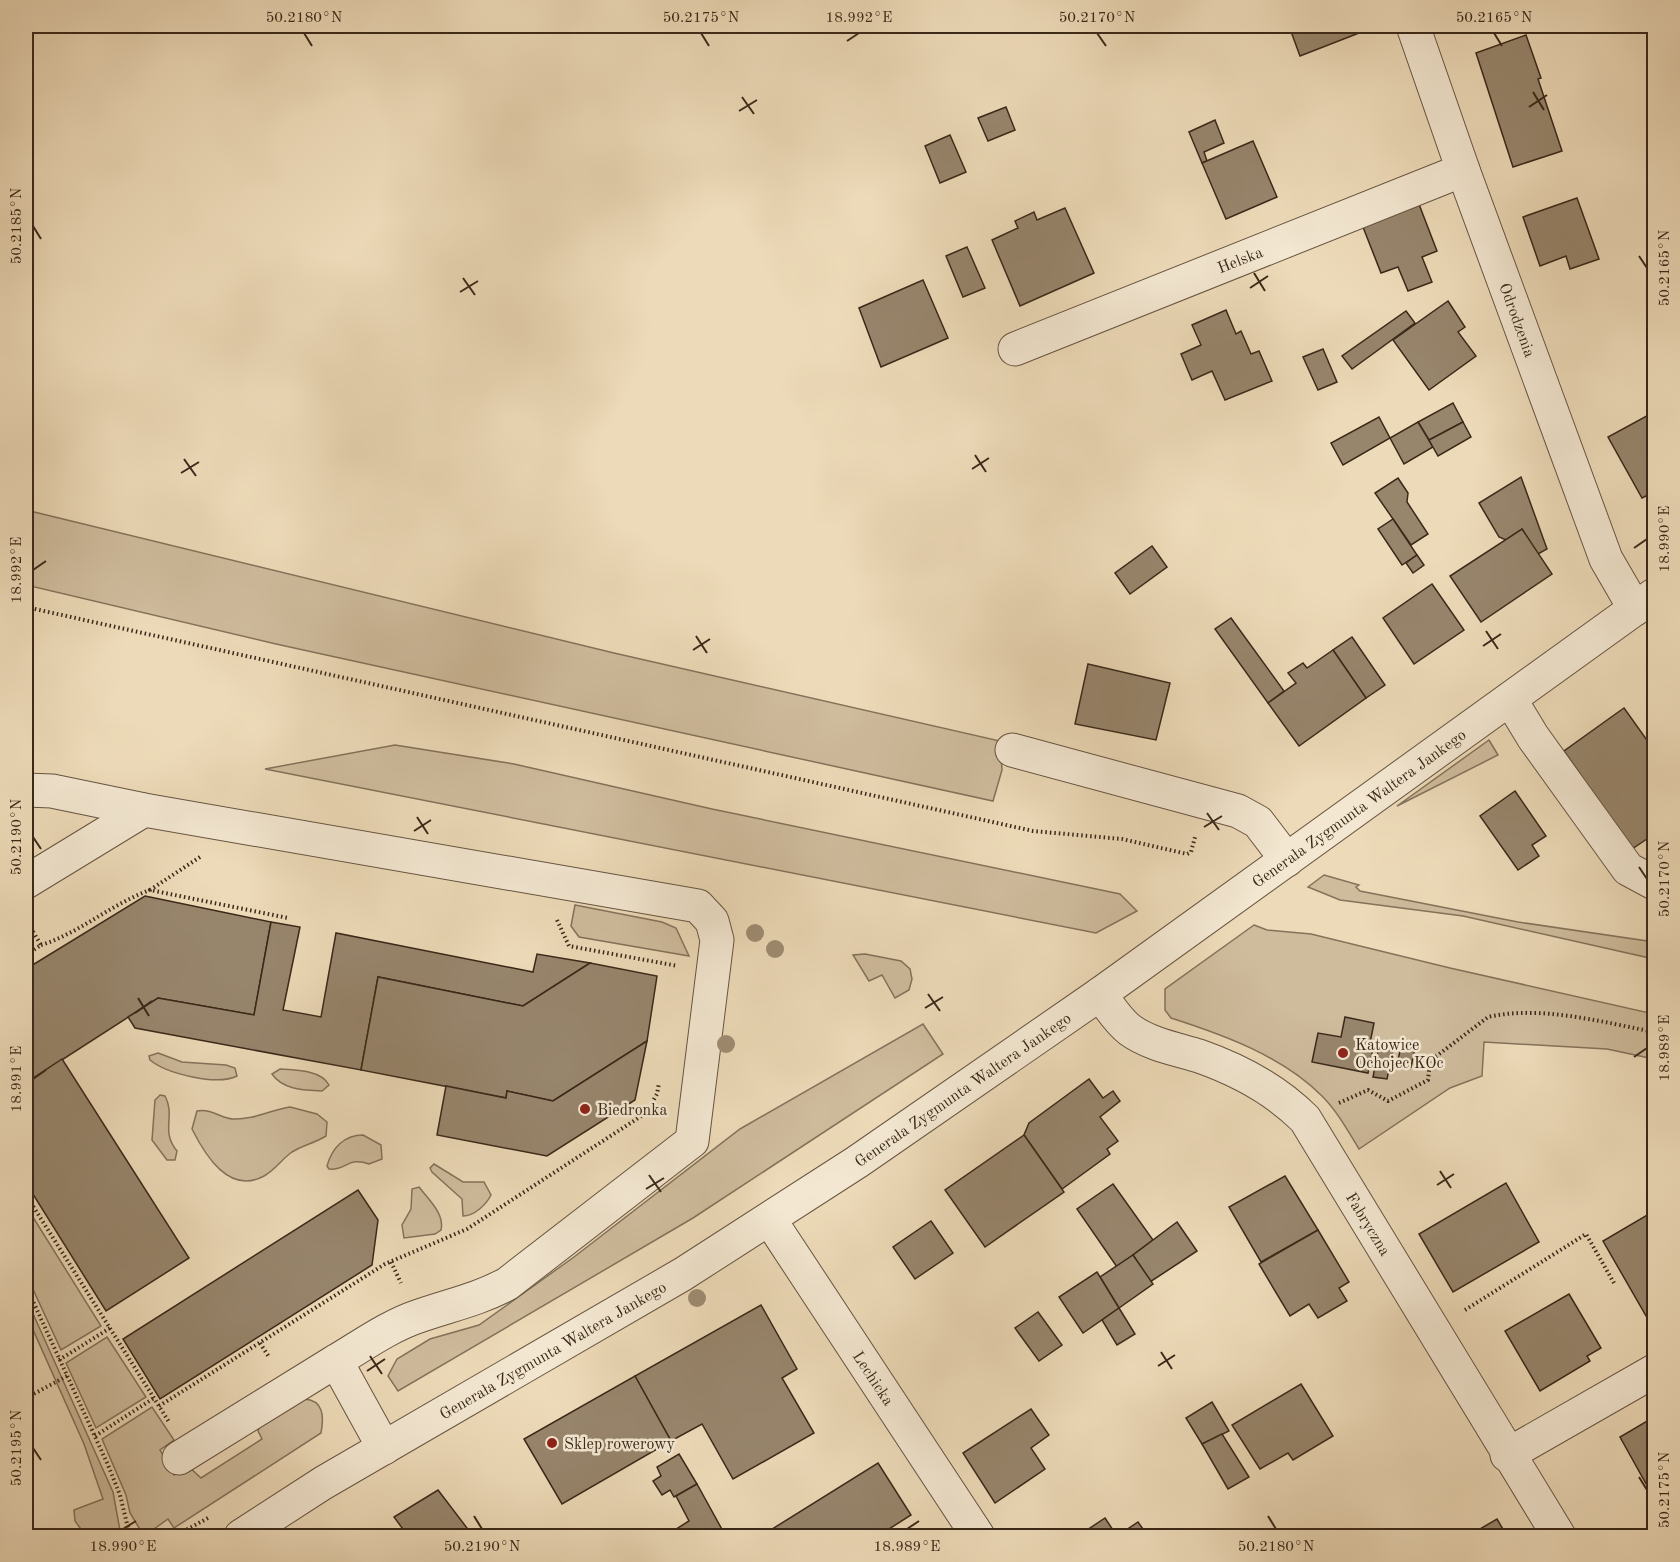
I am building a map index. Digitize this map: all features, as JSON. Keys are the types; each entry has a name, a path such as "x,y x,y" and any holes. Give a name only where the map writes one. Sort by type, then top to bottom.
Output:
{"street":[{"name":"Odrodzenia","path":"1413,26 1463,170 1606,559 1645,602"},
{"name":"Helska","path":"1015,348 1463,170"},
{"name":"Generała Zygmunta Waltera Jankego","path":"241,1536 384,1448 683,1274 770,1220 921,1119 1100,994 1645,602"},
{"path":"1510,699 1533,737 1628,869 1654,883"},
{"path":"1012,750 1238,811 1258,822 1287,860"},
{"path":"26,790 52,791 144,810 699,906 712,921 717,940 692,1141 507,1284 480,1299 418,1316 393,1327 184,1456"},
{"path":"26,882 144,810"},
{"name":"Fabryczna","path":"1100,994 1127,1028 1140,1036 1215,1062 1254,1079 1283,1097 1305,1119 1559,1536"},
{"name":"Lechicka","path":"770,1220 978,1536"},
{"path":"336,1361 384,1448"},
{"path":"1508,1455 1654,1371"}],"path":[{"path":"26,606 1033,831 1122,839 1186,854 1191,852 1203,801"},
{"path":"26,956 42,945 58,940 127,898 150,890 199,859 206,820"},
{"path":"562,881 556,915 569,946 678,966 676,978"},
{"path":"150,890 288,918"},
{"path":"26,920 42,945"},
{"path":"1305,1119 1368,1090 1388,1101 1428,1080 1430,1061 1488,1017 1515,1012 1557,1016 1654,1032"},
{"path":"159,1406 385,1264 467,1228 646,1113 657,1094 659,1082"},
{"path":"26,1196 159,1406 184,1456"},
{"path":"1434,1330 1586,1234 1614,1283"},
{"path":"26,1286 120,1495 130,1536"},
{"path":"59,1360 110,1328"},
{"path":"26,1398 67,1376"},
{"path":"95,1436 154,1398"},
{"path":"175,1536 213,1515"}],"shaded area":[{"path":"26,510 614,653 1000,741 1002,770 993,801 276,644 26,585"},
{"path":"1489,740 1498,755 1397,806"},
{"path":"395,745 514,764 712,809 1120,894 1137,911 1096,933 265,769"},
{"path":"1324,875 1359,885 1356,887 1360,891 1518,922 1654,942 1654,959 1463,916 1340,900 1308,887"},
{"path":"575,905 662,922 676,928 689,956 579,937 571,926"},
{"path":"1254,925 1267,930 1311,934 1654,1014 1654,1059 1607,1049 1484,1042 1482,1076 1450,1088 1359,1149 1342,1121 1322,1096 1289,1069 1251,1048 1171,1018 1165,1010 1165,989"},
{"path":"865,954 901,961 910,969 912,979 909,990 895,998 882,975 869,981 853,955"},
{"path":"923,1024 943,1054 693,1218 398,1391 388,1376 397,1359 430,1339 479,1325 574,1257 740,1129"},
{"path":"158,1053 182,1062 226,1065 235,1068 237,1076 217,1080 180,1074 150,1060 149,1056"},
{"path":"280,1069 314,1074 320,1076 329,1085 322,1091 288,1086 272,1074"},
{"path":"160,1095 165,1096 168,1103 170,1137 177,1151 175,1160 167,1160 152,1140 155,1100"},
{"path":"290,1107 317,1114 327,1122 326,1136 292,1152 268,1174 251,1181 229,1176 220,1169 204,1150 192,1129 197,1111 202,1110 240,1119"},
{"path":"363,1135 381,1145 382,1159 369,1164 356,1162 329,1169 327,1166 329,1160 340,1144 350,1137"},
{"path":"434,1164 463,1182 484,1182 491,1195 489,1199 475,1212 463,1216 462,1199 432,1172 430,1168"},
{"path":"419,1187 441,1218 441,1230 435,1234 404,1238 402,1225 411,1209 412,1189"},
{"path":"26,1206 101,1326 61,1350 26,1274"},
{"path":"26,1298 113,1492 121,1536 86,1536 75,1521 74,1510 103,1499 84,1444 26,1314"},
{"path":"107,1337 146,1397 96,1428 66,1363"},
{"path":"304,1399 316,1402 321,1410 321,1433 174,1528 168,1519 144,1536 130,1513 126,1495 102,1439 152,1407 174,1440 160,1450 174,1475 189,1467 201,1478 262,1439 258,1431 261,1424"}],"building":[{"path":"1289,26 1356,26 1359,33 1300,56"},
{"path":"1526,35 1562,151 1513,167 1476,53"},
{"path":"1006,107 1015,130 988,141 978,118"},
{"path":"1215,120 1224,143 1204,152 1207,161 1202,163 1189,132"},
{"path":"950,135 966,172 940,183 925,146"},
{"path":"1253,141 1277,197 1226,219 1202,163"},
{"path":"1577,198 1599,259 1570,269 1566,256 1540,266 1523,217"},
{"path":"1417,199 1437,251 1422,257 1432,282 1408,291 1398,267 1381,273 1361,222"},
{"path":"1065,208 1094,273 1020,306 992,240 1018,228 1015,221 1034,212 1037,220"},
{"path":"967,247 985,288 963,297 946,256"},
{"path":"923,280 948,338 881,367 859,308"},
{"path":"1448,301 1465,327 1458,332 1476,356 1429,390 1393,340"},
{"path":"1226,310 1236,334 1241,331 1251,354 1259,351 1272,381 1225,400 1212,371 1192,380 1181,354 1201,345 1192,325"},
{"path":"1406,311 1415,323 1352,369 1342,356"},
{"path":"1323,349 1337,382 1318,390 1303,357"},
{"path":"1453,403 1463,422 1429,440 1418,422"},
{"path":"1654,412 1654,492 1642,498 1608,437"},
{"path":"1379,417 1390,438 1343,465 1331,443"},
{"path":"1418,422 1433,447 1404,464 1390,438"},
{"path":"1463,422 1471,437 1438,456 1429,440"},
{"path":"1521,477 1547,549 1538,554 1522,529 1506,540 1499,537 1479,503"},
{"path":"1398,478 1408,493 1407,502 1428,534 1411,545 1375,493"},
{"path":"1393,519 1417,555 1402,565 1378,529"},
{"path":"1522,529 1552,574 1481,622 1450,576"},
{"path":"1152,546 1167,567 1130,594 1115,573"},
{"path":"1417,555 1424,565 1413,573 1406,563"},
{"path":"1432,584 1464,630 1414,664 1383,618"},
{"path":"1231,618 1284,691 1268,703 1215,629"},
{"path":"1352,637 1385,685 1366,698 1333,650"},
{"path":"1333,650 1366,698 1299,746 1268,703 1296,683 1288,673 1303,663 1307,668"},
{"path":"1088,664 1170,683 1156,740 1075,724"},
{"path":"1624,708 1654,750 1654,851 1647,839 1632,849 1564,751"},
{"path":"1515,791 1546,836 1532,845 1539,856 1518,870 1480,816"},
{"path":"145,896 271,922 254,1015 158,998 26,1083 26,969"},
{"path":"271,922 300,927 283,1010 321,1017 336,933 533,972 537,954 590,963 523,1006 378,977 361,1070 135,1028 128,1017 158,998 254,1015"},
{"path":"590,963 657,976 647,1041 553,1101 507,1091 506,1098 361,1070 378,977 523,1006"},
{"name":"Katowice Ochojec KOc","path":"1345,1017 1374,1023 1370,1043 1374,1044 1368,1073 1312,1062 1318,1033 1341,1037"},
{"path":"647,1041 635,1100 547,1156 437,1135 446,1086 506,1098 507,1091 553,1101"},
{"path":"1380,1041 1394,1045 1387,1079 1373,1077"},
{"path":"1401,1046 1415,1049 1411,1067 1397,1065"},
{"path":"62,1059 189,1258 106,1311 26,1183 26,1083"},
{"path":"1089,1079 1103,1098 1113,1091 1120,1101 1100,1117 1118,1141 1107,1149 1110,1154 1062,1189 1024,1135 1029,1123"},
{"path":"1024,1135 1064,1192 985,1247 945,1190"},
{"path":"1285,1176 1318,1230 1261,1262 1229,1207"},
{"path":"1506,1183 1539,1242 1453,1292 1419,1234"},
{"path":"1113,1184 1153,1240 1117,1267 1077,1209"},
{"path":"358,1190 378,1220 372,1265 160,1399 123,1339"},
{"path":"1654,1211 1654,1327 1653,1328 1603,1241"},
{"path":"931,1221 953,1253 915,1279 893,1247"},
{"path":"1177,1222 1197,1251 1150,1282 1133,1255"},
{"path":"1318,1230 1349,1282 1339,1288 1347,1301 1318,1318 1309,1304 1290,1316 1259,1264"},
{"path":"1133,1255 1153,1284 1119,1308 1100,1277"},
{"path":"1097,1272 1119,1308 1083,1333 1059,1297"},
{"path":"1569,1294 1601,1348 1587,1356 1590,1361 1540,1391 1505,1331"},
{"path":"761,1305 797,1369 782,1378 814,1433 733,1479 702,1424 671,1441 635,1376"},
{"path":"1119,1308 1135,1334 1117,1345 1102,1320"},
{"path":"1038,1312 1062,1345 1039,1361 1015,1328"},
{"path":"635,1376 671,1441 562,1504 524,1439"},
{"path":"1301,1384 1333,1436 1293,1460 1288,1453 1260,1469 1232,1425"},
{"path":"1212,1402 1229,1431 1202,1444 1186,1418"},
{"path":"1031,1409 1049,1435 1031,1448 1045,1469 995,1503 963,1453"},
{"path":"1654,1417 1654,1498 1620,1437"},
{"path":"1222,1434 1249,1477 1228,1489 1202,1444"},
{"path":"679,1454 697,1484 674,1497 670,1490 662,1495 653,1481 661,1476 657,1467"},
{"path":"878,1463 911,1515 878,1536 761,1536"},
{"path":"697,1484 724,1533 718,1536 665,1536 689,1521 676,1496"},
{"path":"438,1490 470,1532 464,1536 408,1536 394,1517"},
{"path":"1105,1518 1117,1536 1078,1536"},
{"path":"1497,1519 1507,1536 1468,1536"},
{"path":"1138,1522 1148,1536 1117,1536"}],"place":[{"name":"Katowice Ochojec KOc","path":"1343,1053"},
{"name":"Biedronka","path":"585,1109"},
{"name":"Sklep rowerowy","path":"552,1443"}]}
